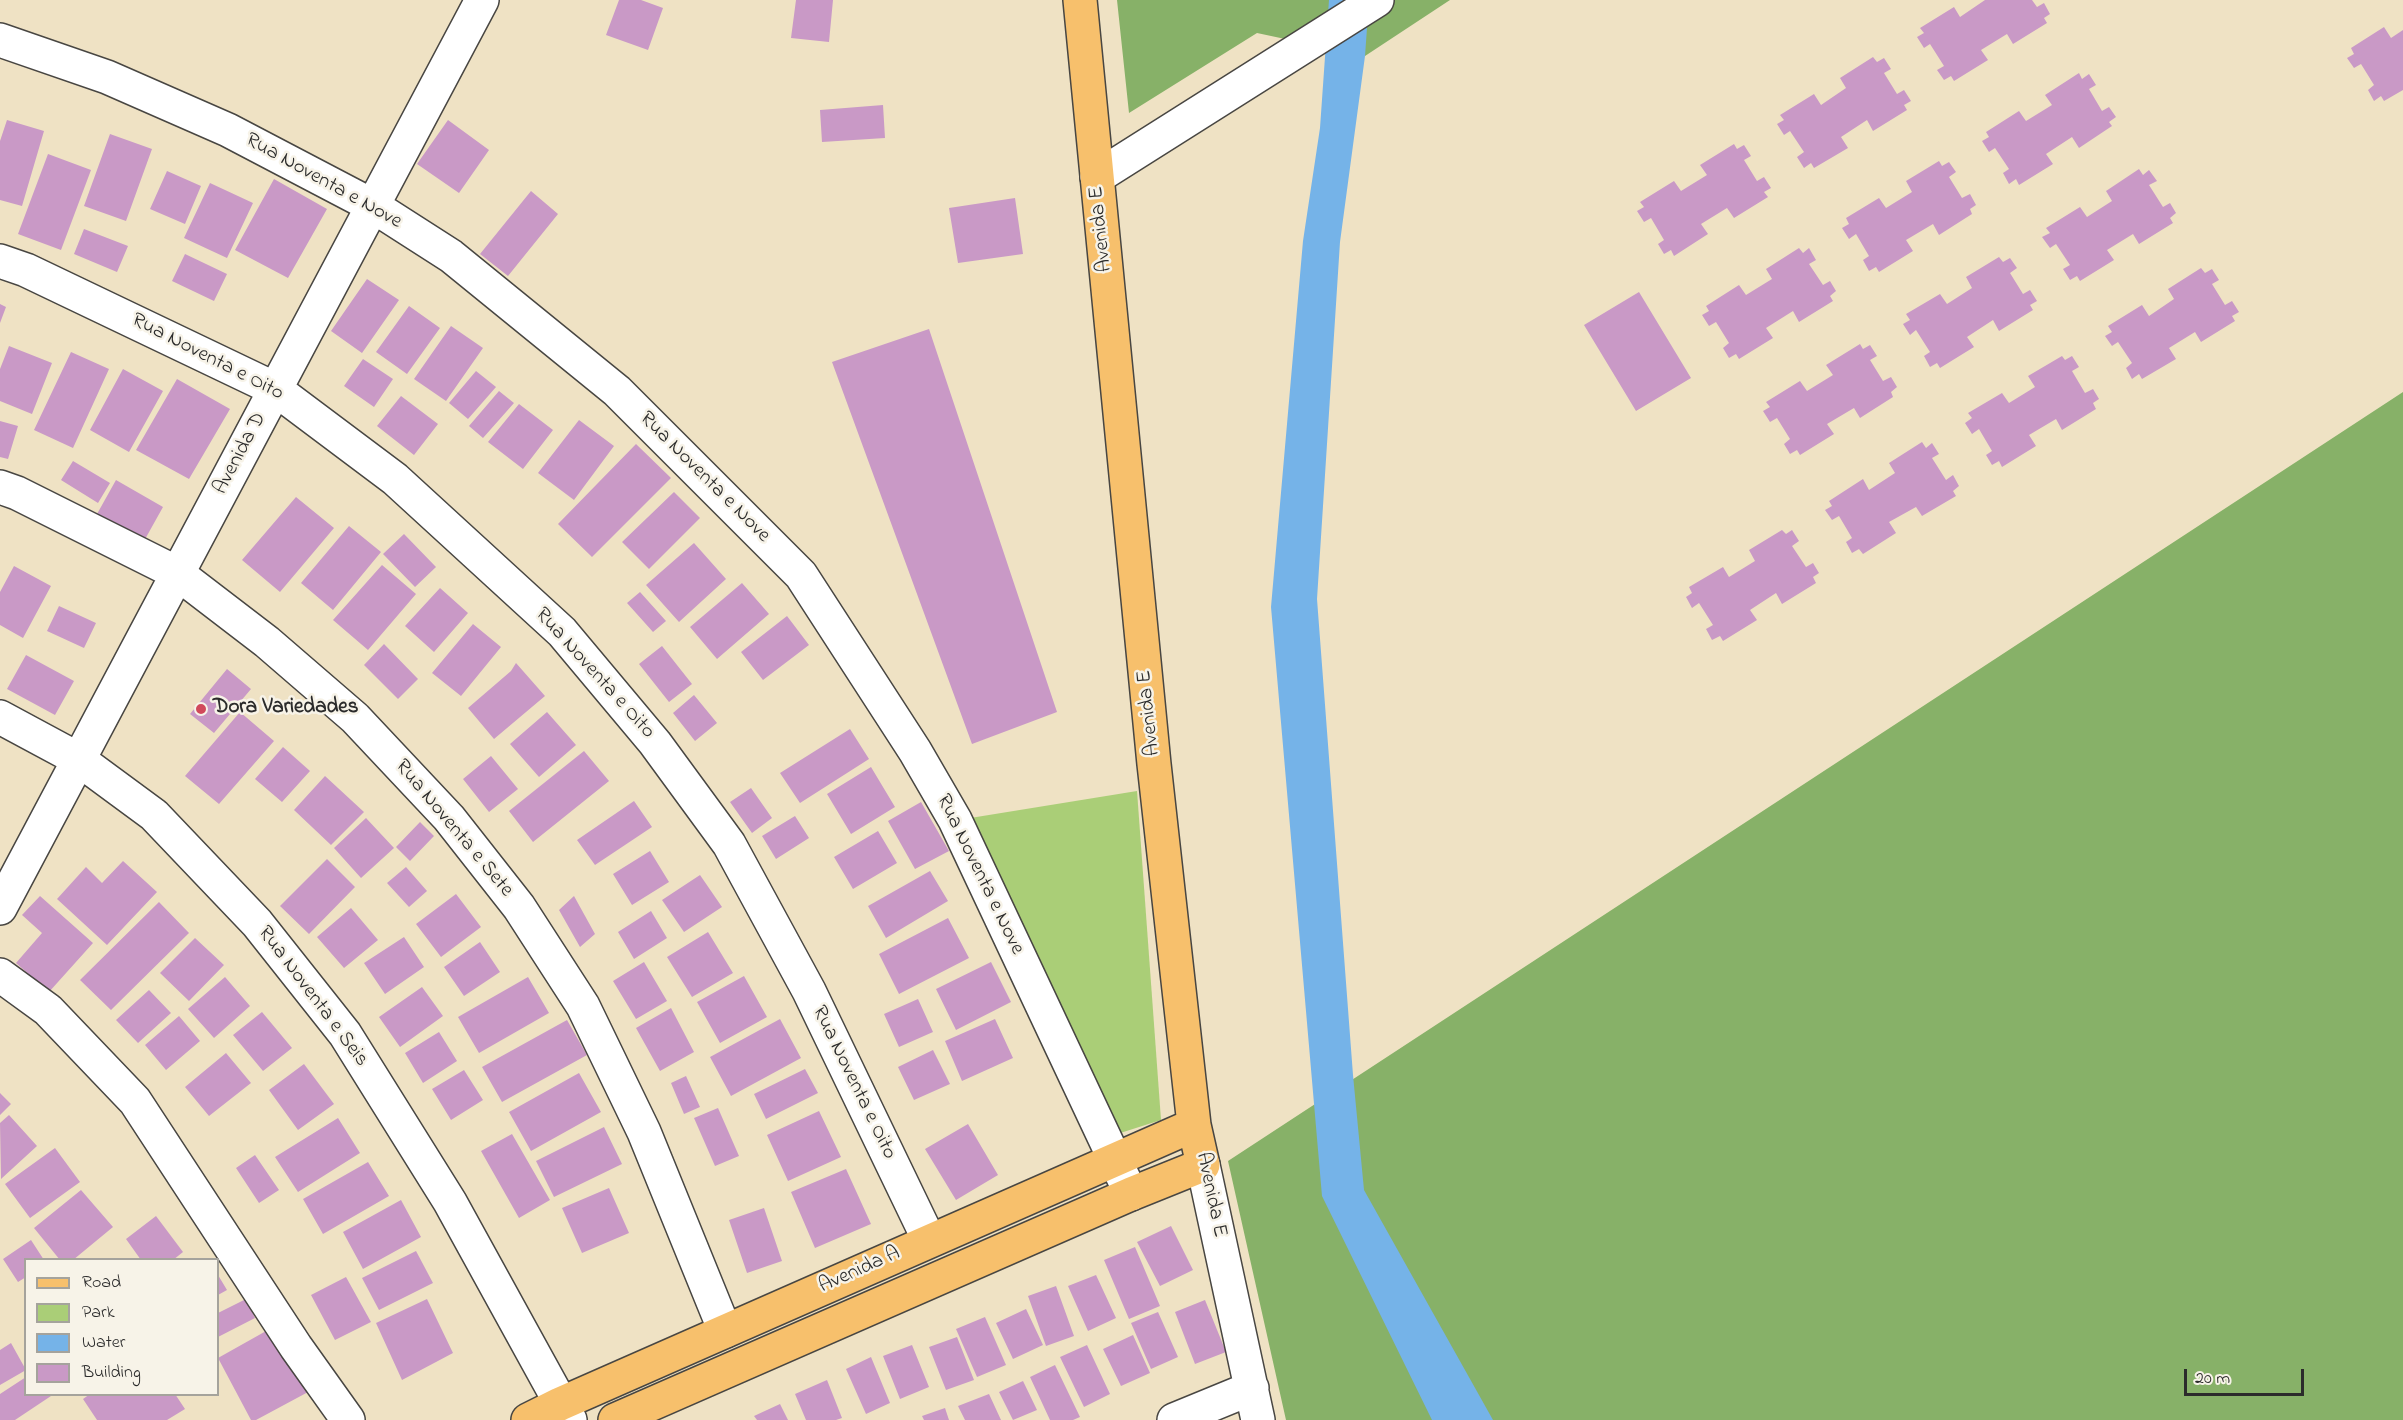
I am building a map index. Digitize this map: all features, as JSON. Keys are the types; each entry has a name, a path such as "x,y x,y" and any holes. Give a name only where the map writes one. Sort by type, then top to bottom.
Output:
{"main road":[{"name":"Avenida E","path":"1080,0 1155,764 1194,1125 1203,1165"},
{"name":"Avenida A","path":"528,1420 565,1412 725,1332 1194,1125"},
{"name":"Avenida A","path":"615,1420 1131,1194 1203,1165"}],"street":[{"name":"Avenida D","path":"0,908 482,0"},
{"path":"1097,177 1377,0"},
{"path":"0,20 107,77"},
{"name":"Rua Noventa e Nove","path":"0,40 107,77 228,130 373,206 451,256 616,391 801,575 915,751 955,820 1131,1194"},
{"name":"Rua Noventa e Oito","path":"0,261 36,275 275,389 395,479 562,632 656,743 729,843 809,991 929,1240"},
{"name":"Rua Noventa e Sete","path":"0,487 17,493 177,573 267,642 355,718 449,818 519,907 583,1006 644,1132 725,1332"},
{"name":"Rua Noventa e Seis","path":"0,717 78,759 154,815 257,923 345,1034 450,1202 565,1412"},
{"path":"0,975 48,1010 135,1101 296,1347 348,1420"},
{"name":"Avenida E","path":"1203,1165 1258,1420"},
{"path":"1174,1420 1252,1388"}],"green space":[{"path":"1117,0 1450,0 1365,56 1257,33 1129,113"},
{"path":"2403,392 2403,1420 1286,1420 1228,1161"},
{"path":"1137,791 1161,1120 1114,1135 958,820"}],"water":[{"path":"1329,0 1369,0 1365,56 1340,242 1317,599 1353,1075 1364,1190 1493,1420 1432,1420 1322,1196 1271,607 1303,241 1320,128"}],"building":[{"path":"619,0 641,0 663,8 648,50 606,35"},
{"path":"796,0 833,0 829,42 791,38"},
{"path":"1985,0 2032,0 2037,7 2044,3 2050,14 2044,18 2047,23 2013,44 2007,34 1981,50 1988,60 1954,81 1951,76 1944,80 1937,70 1944,66 1930,44 1924,48 1917,37 1924,33 1920,28 1954,7 1960,17"},
{"path":"2384,27 2391,38 2403,30 2403,90 2384,101 2381,96 2374,101 2368,90 2374,85 2361,64 2354,68 2347,58 2354,54 2351,48"},
{"path":"1873,57 1877,62 1884,58 1891,69 1884,73 1897,94 1904,90 1911,101 1904,105 1907,110 1873,131 1867,120 1841,137 1848,148 1814,168 1811,163 1804,168 1797,157 1804,152 1790,131 1784,135 1777,124 1784,120 1780,115 1814,94 1821,105 1846,88 1840,78"},
{"path":"2079,73 2082,79 2089,74 2096,85 2089,89 2102,111 2109,107 2116,117 2109,122 2112,126 2079,148 2072,137 2046,154 2053,164 2019,185 2016,179 2009,184 2003,173 2009,169 1995,148 1989,152 1982,141 1989,137 1986,132 2019,111 2026,121 2052,105 2045,95"},
{"path":"883,105 885,138 822,142 820,110"},
{"path":"7,120 44,131 22,206 0,200 0,141"},
{"path":"448,120 489,150 459,193 417,164"},
{"path":"110,134 152,149 126,221 84,206"},
{"path":"1734,144 1737,149 1744,145 1751,156 1744,160 1757,181 1764,177 1771,188 1764,192 1768,197 1734,218 1727,208 1701,224 1708,234 1674,256 1671,250 1664,254 1658,244 1664,240 1651,218 1644,222 1637,211 1644,207 1640,202 1674,181 1681,191 1707,175 1700,165"},
{"path":"48,154 91,170 61,250 18,234"},
{"path":"1939,161 1942,166 1949,162 1956,172 1949,177 1962,198 1970,194 1976,205 1970,209 1972,214 1939,235 1933,224 1906,240 1913,251 1879,272 1876,267 1869,271 1863,260 1869,256 1856,234 1849,239 1842,228 1849,224 1846,218 1879,198 1886,208 1912,192 1906,181"},
{"path":"2139,169 2143,175 2149,170 2157,181 2149,185 2163,207 2170,203 2176,213 2170,218 2173,223 2139,244 2133,234 2107,250 2114,260 2080,281 2077,276 2070,280 2063,269 2070,265 2056,244 2050,248 2042,237 2050,233 2046,228 2080,207 2087,217 2112,201 2106,191"},
{"path":"167,171 201,186 185,224 150,209"},
{"path":"274,179 327,209 288,278 235,250"},
{"path":"210,183 253,203 227,258 184,238"},
{"path":"531,191 558,214 508,276 480,254"},
{"path":"1015,198 1023,254 958,263 949,208"},
{"path":"84,229 128,246 117,272 74,254"},
{"path":"1799,248 1803,253 1809,248 1816,260 1809,264 1823,285 1830,281 1836,291 1830,296 1833,301 1799,322 1793,311 1766,328 1773,338 1739,359 1736,354 1729,358 1723,348 1729,343 1716,322 1709,326 1702,315 1709,311 1706,306 1739,285 1746,295 1772,279 1766,269"},
{"path":"185,254 227,274 214,301 172,281"},
{"path":"1999,257 2003,262 2010,258 2017,268 2010,273 2023,294 2030,290 2037,301 2030,305 2033,310 1999,331 1993,320 1967,337 1974,347 1940,368 1937,363 1930,367 1924,356 1930,352 1916,330 1910,335 1903,324 1910,320 1906,314 1940,294 1947,304 1972,288 1966,277"},
{"path":"2201,268 2205,273 2212,269 2219,280 2212,284 2225,305 2232,301 2239,312 2232,316 2235,321 2201,342 2195,332 2169,348 2176,359 2142,379 2139,374 2132,379 2126,368 2132,363 2118,342 2112,346 2105,336 2112,332 2108,326 2142,305 2149,316 2174,299 2168,289"},
{"path":"367,279 399,300 362,353 331,331"},
{"path":"1639,292 1691,378 1636,411 1584,325"},
{"path":"0,304 6,307 0,323"},
{"path":"409,306 440,328 407,374 376,352"},
{"path":"451,326 483,348 446,401 414,379"},
{"path":"929,329 1057,712 972,744 832,362"},
{"path":"1860,344 1863,349 1870,345 1877,356 1870,360 1883,381 1891,377 1897,387 1891,392 1893,397 1860,418 1854,408 1827,424 1834,434 1800,455 1797,450 1790,454 1784,444 1790,439 1777,418 1770,422 1763,411 1770,407 1766,402 1800,381 1807,391 1833,375 1826,365"},
{"path":"9,346 52,363 32,414 0,401 0,369"},
{"path":"71,352 109,369 73,448 34,430"},
{"path":"2062,356 2065,360 2072,356 2079,367 2072,371 2085,393 2093,389 2099,399 2093,403 2096,409 2062,430 2056,419 2029,435 2036,446 2002,467 1999,461 1992,465 1986,455 1992,451 1979,429 1972,434 1965,423 1972,418 1968,413 2002,393 2009,403 2035,387 2028,376"},
{"path":"363,359 393,379 374,407 344,386"},
{"path":"123,369 163,391 129,452 90,430"},
{"path":"476,371 496,387 468,419 449,403"},
{"path":"177,379 230,409 189,479 136,450"},
{"path":"499,391 514,403 483,438 469,426"},
{"path":"401,396 438,424 414,455 377,426"},
{"path":"519,404 553,430 523,469 488,442"},
{"path":"579,420 614,446 574,500 538,473"},
{"path":"0,421 18,426 8,459 0,457"},
{"path":"1922,442 1926,448 1932,443 1939,454 1932,458 1946,480 1953,475 1959,486 1953,491 1956,496 1922,516 1916,507 1889,522 1896,533 1863,554 1859,549 1852,553 1846,542 1852,538 1839,516 1832,520 1825,510 1832,506 1829,501 1863,479 1869,490 1895,473 1889,463"},
{"path":"636,444 671,478 592,557 558,524"},
{"path":"73,461 110,483 98,503 61,480"},
{"path":"116,480 163,507 144,541 97,514"},
{"path":"674,492 700,518 649,569 622,542"},
{"path":"296,497 334,528 280,592 242,560"},
{"path":"349,526 381,552 333,610 301,583"},
{"path":"1782,530 1786,534 1792,530 1799,541 1792,546 1806,567 1813,563 1819,573 1813,577 1816,583 1782,604 1776,593 1750,610 1757,620 1723,641 1720,636 1712,640 1706,629 1713,625 1699,603 1692,608 1686,597 1692,593 1689,587 1723,567 1729,577 1755,561 1749,550"},
{"path":"404,534 436,567 415,587 383,554"},
{"path":"694,543 726,579 679,622 646,585"},
{"path":"382,565 416,594 368,650 333,620"},
{"path":"14,566 51,586 23,638 0,625 0,592"},
{"path":"742,583 769,614 717,659 690,627"},
{"path":"440,588 468,613 434,652 405,626"},
{"path":"640,592 666,621 653,632 627,603"},
{"path":"59,606 96,623 84,648 47,631"},
{"path":"787,616 809,645 763,680 741,652"},
{"path":"473,624 501,647 461,696 432,673"},
{"path":"384,644 418,679 398,699 364,665"},
{"path":"662,646 692,684 669,702 639,664"},
{"path":"26,655 74,681 55,715 7,689"},
{"path":"516,663 545,696 494,739 468,708 511,671"},
{"path":"227,669 251,689 214,733 190,714"},
{"path":"694,695 717,723 695,741 673,713"},
{"path":"240,712 274,741 219,804 185,776"},
{"path":"547,712 576,745 539,777 510,744"},
{"path":"850,729 869,759 800,803 780,773"},
{"path":"283,747 310,771 282,802 255,779"},
{"path":"584,751 609,781 533,842 509,811"},
{"path":"491,756 518,789 489,812 463,779"},
{"path":"871,767 895,807 851,834 827,794"},
{"path":"325,776 364,812 331,845 294,810"},
{"path":"751,788 772,818 752,833 730,802"},
{"path":"634,801 652,827 595,865 577,840"},
{"path":"921,802 949,851 915,869 888,821"},
{"path":"795,816 809,838 776,859 762,836"},
{"path":"366,818 394,848 361,878 334,848"},
{"path":"420,822 434,836 410,861 396,847"},
{"path":"878,831 897,863 853,889 834,857"},
{"path":"650,851 669,882 632,905 613,874"},
{"path":"327,859 355,887 309,934 280,906"},
{"path":"123,861 157,892 107,945 57,899 86,867 102,883"},
{"path":"406,867 427,891 409,907 387,883"},
{"path":"930,871 948,901 886,938 868,906"},
{"path":"700,875 722,907 684,932 662,900"},
{"path":"456,894 481,927 441,957 416,924"},
{"path":"40,896 93,943 49,992 16,963 42,933 22,915"},
{"path":"574,896 595,934 580,947 559,910"},
{"path":"159,902 189,933 111,1010 80,980"},
{"path":"351,908 378,940 344,968 317,937"},
{"path":"651,911 667,938 634,959 618,932"},
{"path":"948,918 969,958 899,994 879,954"},
{"path":"708,932 733,973 692,997 667,957"},
{"path":"404,937 424,967 385,994 364,963"},
{"path":"195,938 224,965 189,1001 160,973"},
{"path":"480,942 500,972 464,996 444,967"},
{"path":"644,962 667,1001 636,1019 613,981"},
{"path":"991,962 1011,1002 956,1030 936,989"},
{"path":"744,976 767,1017 720,1043 697,1002"},
{"path":"225,977 250,1006 214,1038 188,1009"},
{"path":"528,977 549,1013 479,1053 458,1017"},
{"path":"422,987 443,1016 400,1047 379,1017"},
{"path":"149,990 171,1013 138,1043 116,1020"},
{"path":"918,999 933,1032 899,1047 884,1014"},
{"path":"671,1008 694,1052 660,1071 636,1028"},
{"path":"262,1012 292,1048 263,1071 233,1035"},
{"path":"179,1016 200,1041 166,1070 145,1045"},
{"path":"780,1019 801,1058 731,1096 710,1057"},
{"path":"995,1019 1013,1058 962,1081 945,1041"},
{"path":"567,1020 587,1055 502,1102 482,1067"},
{"path":"439,1032 457,1061 423,1083 405,1053"},
{"path":"933,1050 950,1084 914,1100 898,1067"},
{"path":"226,1053 251,1083 209,1116 185,1087"},
{"path":"304,1064 334,1104 298,1130 269,1090"},
{"path":"805,1069 818,1093 766,1119 754,1094"},
{"path":"464,1070 483,1100 451,1120 432,1089"},
{"path":"579,1073 601,1112 531,1151 509,1112"},
{"path":"686,1076 700,1107 684,1114 671,1083"},
{"path":"0,1093 11,1104 0,1115"},
{"path":"718,1108 739,1156 715,1166 694,1118"},
{"path":"819,1111 841,1157 788,1181 767,1135"},
{"path":"9,1115 37,1146 1,1179 0,1123"},
{"path":"338,1118 360,1153 298,1192 275,1157"},
{"path":"968,1124 998,1175 956,1200 925,1149"},
{"path":"604,1127 622,1164 554,1197 536,1161"},
{"path":"512,1134 550,1200 519,1218 481,1151"},
{"path":"55,1148 80,1182 30,1218 5,1184"},
{"path":"255,1155 279,1190 259,1203 236,1168"},
{"path":"368,1162 389,1196 323,1234 303,1199"},
{"path":"846,1169 871,1224 815,1248 791,1192"},
{"path":"609,1188 629,1233 582,1253 562,1208"},
{"path":"81,1190 113,1227 75,1258 58,1258 34,1228"},
{"path":"401,1200 421,1237 363,1269 343,1232"},
{"path":"764,1208 782,1261 747,1273 729,1220"},
{"path":"156,1216 183,1252 176,1258 140,1258 126,1239"},
{"path":"1171,1226 1193,1270 1160,1286 1137,1242"},
{"path":"31,1240 43,1258 24,1258 24,1278 18,1282 3,1259"},
{"path":"1135,1247 1160,1306 1129,1319 1104,1260"},
{"path":"416,1251 433,1283 379,1310 362,1278"},
{"path":"1096,1275 1116,1318 1088,1331 1068,1286"},
{"path":"219,1277 227,1290 219,1294"},
{"path":"346,1277 371,1322 335,1340 311,1295"},
{"path":"1056,1286 1074,1336 1046,1346 1028,1296"},
{"path":"246,1299 255,1318 219,1336 219,1312"},
{"path":"427,1299 453,1353 402,1380 376,1323"},
{"path":"1205,1300 1226,1352 1195,1364 1175,1312"},
{"path":"1026,1309 1043,1345 1013,1359 996,1323"},
{"path":"1158,1312 1178,1357 1151,1369 1131,1323"},
{"path":"985,1317 1006,1365 977,1377 956,1329"},
{"path":"275,1326 310,1391 256,1420 251,1420 219,1357"},
{"path":"1133,1335 1150,1373 1121,1386 1103,1349"},
{"path":"957,1337 974,1380 946,1390 929,1347"},
{"path":"11,1343 24,1366 24,1371 0,1385 0,1350"},
{"path":"912,1345 929,1387 900,1399 883,1356"},
{"path":"1087,1345 1110,1394 1084,1407 1060,1357"},
{"path":"871,1357 890,1403 866,1414 846,1369"},
{"path":"1055,1365 1080,1417 1073,1420 1050,1420 1030,1377"},
{"path":"24,1378 24,1396 51,1396 15,1420 0,1420 0,1394"},
{"path":"827,1380 842,1418 806,1420 795,1394"},
{"path":"1023,1381 1037,1410 1013,1420 999,1392"},
{"path":"989,1394 1001,1420 965,1420 958,1406"},
{"path":"87,1396 176,1396 185,1409 167,1420 97,1420 83,1399"},
{"path":"780,1404 788,1420 757,1420 754,1416"},
{"path":"945,1408 949,1420 924,1420 922,1416"}],"place":[{"name":"Dora Variedades","path":"201,709"}]}
